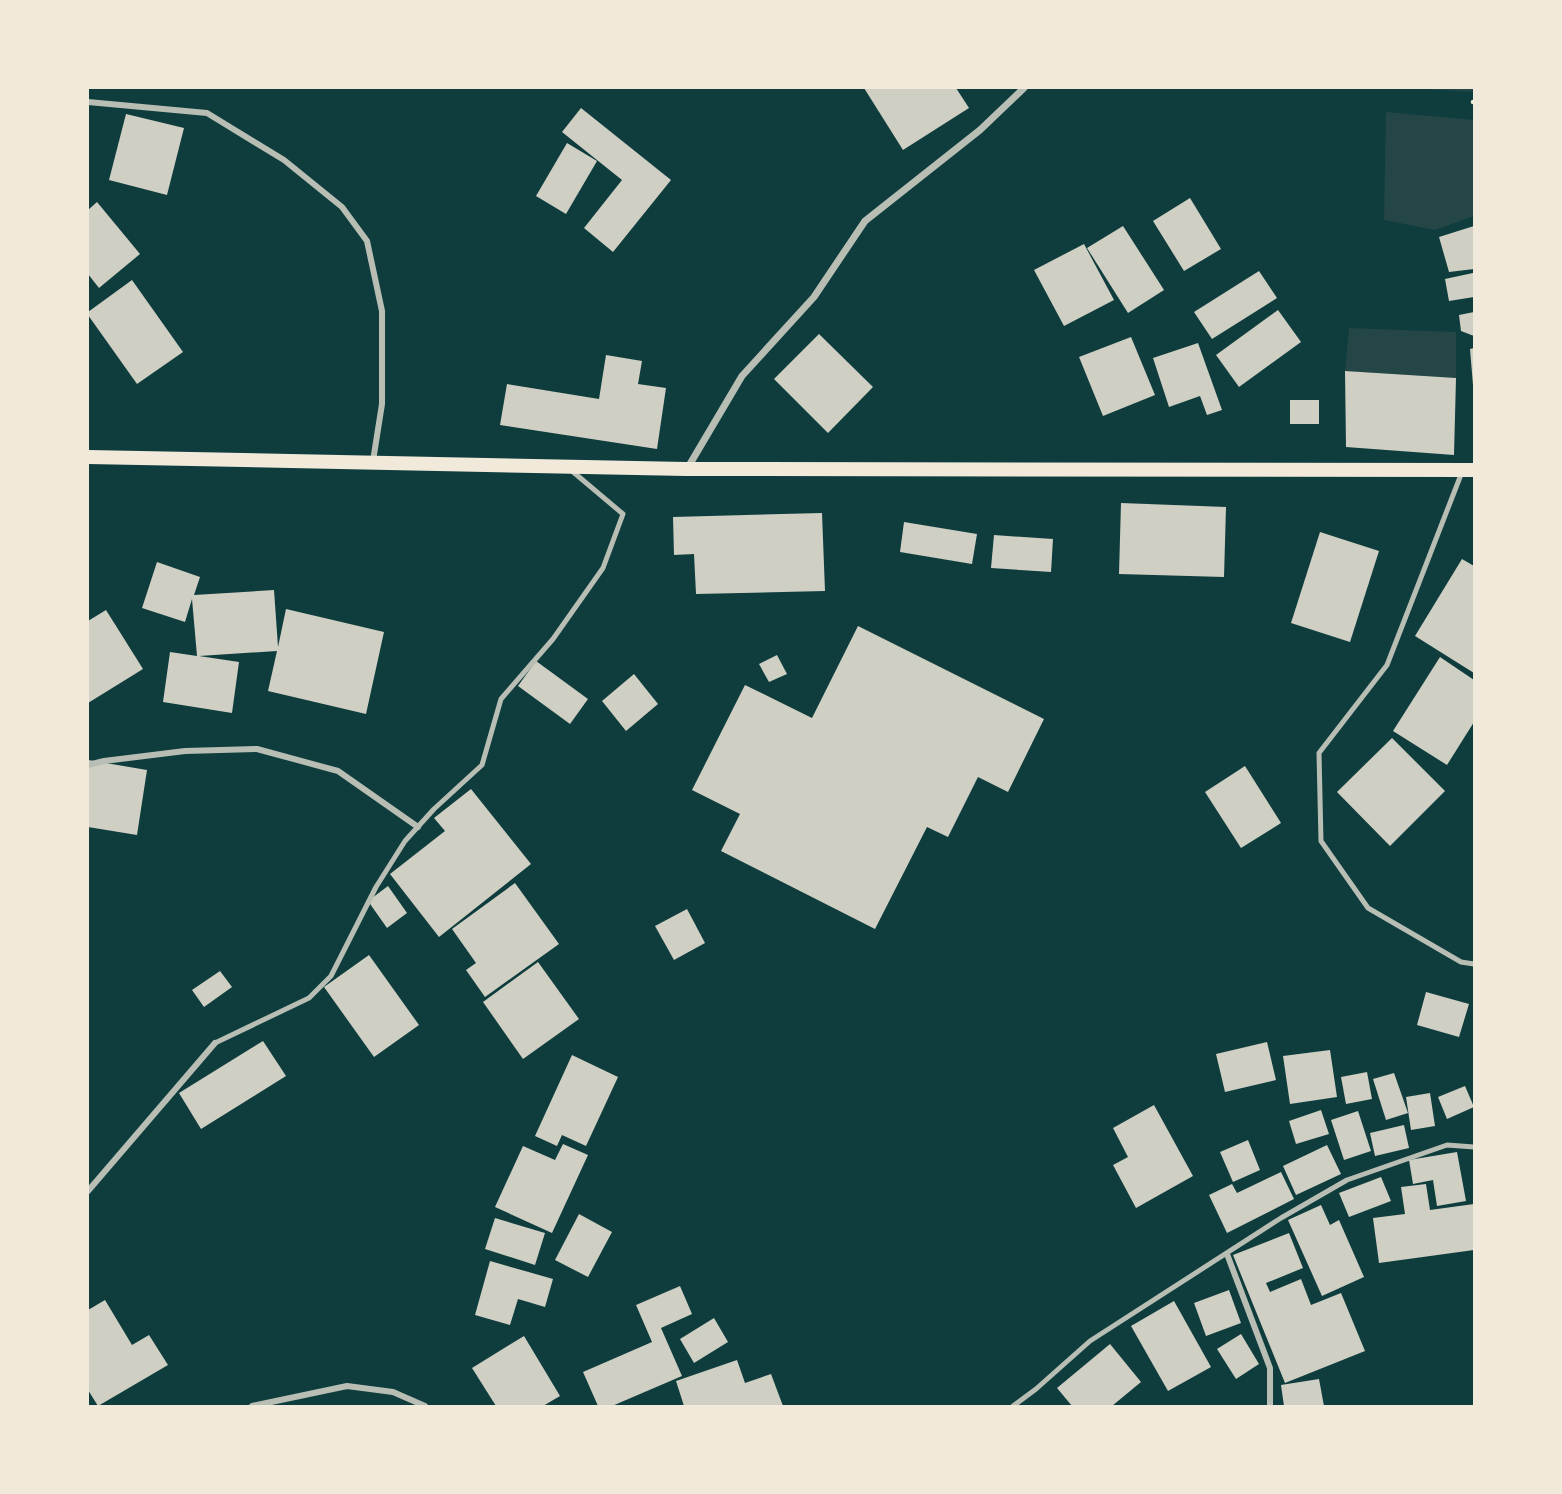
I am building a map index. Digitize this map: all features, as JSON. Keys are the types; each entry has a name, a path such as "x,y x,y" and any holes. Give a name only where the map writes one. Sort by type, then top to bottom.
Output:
{"main road":[{"path":"88,457 686,469 1469,470"}],"street":[{"path":"686,469 742,376 814,298 865,221 980,130 1024,88"},
{"path":"88,102 206,113 284,160 342,206 367,241 382,311 382,404 373,463"},
{"path":"88,765 185,751 257,749 338,771 418,827"},
{"path":"88,1191 215,1043"},
{"path":"1227,1254 1270,1368 1270,1406"},
{"path":"252,1406 346,1386 393,1392 425,1406"}],"lane":[{"path":"215,1043 309,998 331,976 376,887 405,841 482,765 500,699 553,639 603,568 623,514 567,467"},
{"path":"1469,470 1387,665 1319,753 1321,841 1368,908 1461,962 1475,964"},
{"path":"1013,1406 1090,1341 1281,1218 1347,1180 1447,1144 1475,1147"}],"shaded area":[{"path":"1409,88 1474,88 1474,92"},
{"path":"1386,112 1474,120 1474,216 1435,230 1384,220"},
{"path":"1349,328 1456,332 1456,378 1345,371"}],"building":[{"path":"864,88 956,88 969,108 903,150"},
{"path":"581,108 671,180 613,252 584,228 622,180 562,132"},
{"path":"126,114 184,128 167,195 109,180"},
{"path":"567,143 597,161 566,214 536,196"},
{"path":"1190,198 1221,249 1184,271 1153,221"},
{"path":"97,202 140,254 99,288 88,274 88,210"},
{"path":"1123,226 1164,290 1128,313 1087,248"},
{"path":"1474,226 1474,269 1449,272 1439,237"},
{"path":"1084,244 1114,300 1064,326 1034,270"},
{"path":"1259,271 1277,298 1212,339 1194,312"},
{"path":"1473,273 1474,297 1449,301 1445,279"},
{"path":"132,280 183,352 137,384 88,315 88,312"},
{"path":"1278,310 1301,342 1239,387 1216,355"},
{"path":"1474,312 1474,336 1461,331 1459,315"},
{"path":"819,334 873,387 828,433 774,379"},
{"path":"1131,337 1155,395 1103,416 1079,357"},
{"path":"1198,343 1222,410 1207,415 1200,396 1169,407 1153,358"},
{"path":"1474,348 1474,385 1473,385 1470,349"},
{"path":"606,355 642,361 638,384 666,388 657,449 500,425 507,384 599,399"},
{"path":"1345,371 1456,378 1454,455 1346,447"},
{"path":"1290,400 1319,400 1319,424 1290,424"},
{"path":"1121,503 1226,507 1224,577 1119,574"},
{"path":"822,513 825,591 696,594 694,554 674,555 673,517"},
{"path":"904,522 977,534 972,564 900,552"},
{"path":"1320,532 1379,551 1350,642 1291,623"},
{"path":"994,535 1053,539 1051,572 991,568"},
{"path":"1462,559 1474,566 1474,673 1415,636"},
{"path":"157,562 200,577 194,595 274,590 278,647 286,609 384,632 366,714 268,691 277,651 199,656 239,662 232,713 163,702 170,652 197,656 192,599 185,622 142,608"},
{"path":"106,610 143,669 88,703 88,621"},
{"path":"858,626 1044,719 1008,792 978,777 948,837 927,827 875,929 721,851 740,814 692,790 745,685 812,718"},
{"path":"777,655 787,674 769,682 759,664"},
{"path":"1440,657 1474,680 1474,722 1447,765 1393,731"},
{"path":"536,661 588,699 570,724 518,686"},
{"path":"634,674 658,704 626,731 602,701"},
{"path":"1392,738 1445,791 1390,846 1337,792"},
{"path":"88,760 147,770 137,835 88,827"},
{"path":"1245,766 1281,823 1241,848 1205,792"},
{"path":"471,789 531,864 439,937 390,874 445,831 434,818"},
{"path":"515,883 559,944 485,997 466,970 476,963 452,929"},
{"path":"388,886 407,913 387,928 368,901"},
{"path":"687,909 705,943 674,960 655,926"},
{"path":"369,955 419,1025 374,1057 324,987"},
{"path":"538,962 579,1019 523,1059 483,1002"},
{"path":"220,971 232,987 204,1007 192,990"},
{"path":"1426,992 1469,1004 1459,1037 1417,1025"},
{"path":"263,1041 286,1076 201,1129 179,1093"},
{"path":"1267,1042 1276,1080 1225,1092 1216,1054"},
{"path":"1330,1050 1337,1097 1290,1104 1283,1056"},
{"path":"572,1055 618,1077 586,1146 562,1135 557,1146 535,1136"},
{"path":"1367,1072 1372,1099 1346,1104 1341,1077"},
{"path":"1394,1073 1408,1113 1386,1120 1373,1079"},
{"path":"1465,1086 1474,1107 1447,1119 1438,1097"},
{"path":"1430,1093 1435,1126 1411,1130 1406,1097"},
{"path":"1154,1105 1193,1176 1136,1208 1113,1165 1128,1157 1113,1128"},
{"path":"1321,1110 1329,1134 1296,1144 1289,1121"},
{"path":"1358,1111 1371,1151 1344,1160 1331,1120"},
{"path":"1404,1125 1409,1148 1375,1156 1370,1133"},
{"path":"1248,1140 1260,1170 1233,1182 1220,1152"},
{"path":"563,1144 588,1155 552,1233 495,1207 523,1146 555,1160"},
{"path":"1327,1145 1341,1174 1296,1195 1283,1166"},
{"path":"1457,1152 1466,1201 1437,1206 1433,1180 1413,1184 1409,1160"},
{"path":"1281,1172 1294,1199 1227,1233 1209,1195 1232,1184 1237,1193"},
{"path":"1381,1177 1391,1201 1349,1217 1339,1193"},
{"path":"1426,1184 1430,1210 1474,1204 1474,1250 1379,1263 1373,1218 1405,1214 1401,1187"},
{"path":"1321,1205 1330,1225 1339,1220 1364,1277 1322,1296 1288,1220"},
{"path":"579,1214 612,1232 588,1277 555,1260"},
{"path":"495,1218 545,1233 535,1265 485,1249"},
{"path":"1289,1233 1303,1268 1266,1283 1270,1292 1301,1279 1311,1305 1341,1293 1365,1351 1285,1383 1233,1255"},
{"path":"490,1261 553,1279 545,1307 518,1299 510,1325 475,1315"},
{"path":"680,1286 692,1314 661,1328 682,1376 612,1406 598,1406 583,1372 652,1342 636,1305"},
{"path":"1229,1290 1241,1323 1206,1336 1194,1303"},
{"path":"105,1300 132,1345 149,1335 168,1365 98,1406 88,1390 88,1310"},
{"path":"1174,1301 1211,1367 1168,1391 1131,1326"},
{"path":"714,1318 728,1342 694,1363 680,1339"},
{"path":"1241,1334 1259,1364 1236,1379 1217,1349"},
{"path":"524,1336 560,1396 543,1406 496,1406 472,1368"},
{"path":"1110,1344 1141,1382 1112,1406 1072,1406 1057,1388"},
{"path":"737,1360 745,1383 771,1374 783,1406 684,1406 676,1381"},
{"path":"1319,1379 1324,1406 1284,1406 1281,1385"}]}
